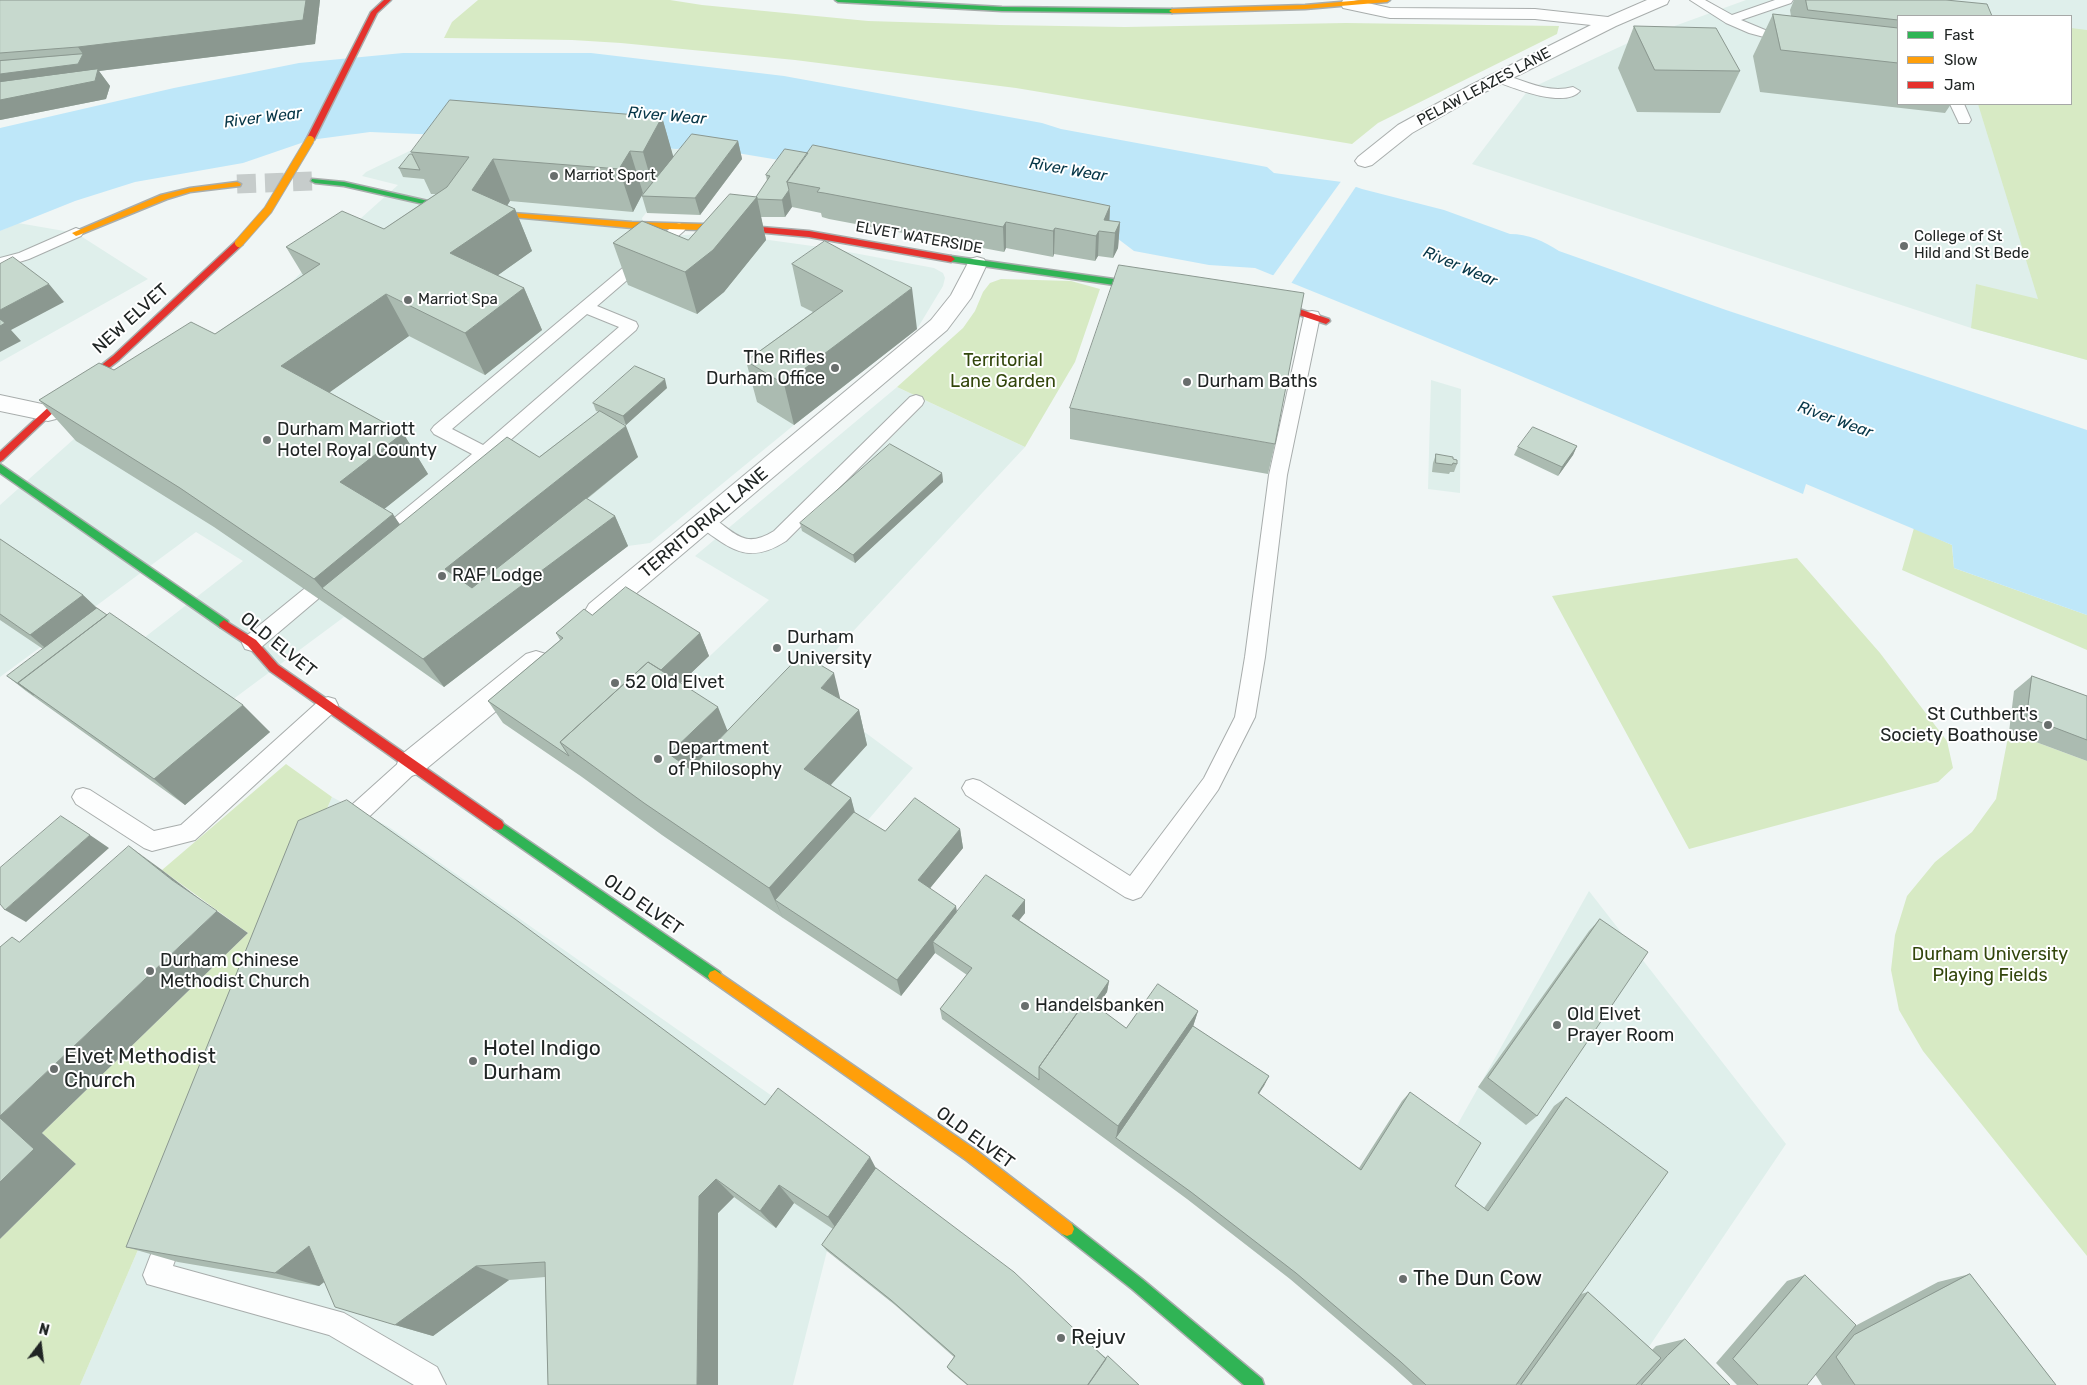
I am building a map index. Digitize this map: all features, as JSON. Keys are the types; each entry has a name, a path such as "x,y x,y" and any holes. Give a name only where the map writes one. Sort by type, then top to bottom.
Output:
{"main road":[{"path":"369,0 374,12 388,0"},
{"path":"838,0 1051,11 1269,10 1387,0"},
{"name":"NEW ELVET","path":"0,458 48,413 116,358 238,243 268,210 310,140 374,12"},
{"path":"315,181 344,184 448,209 468,211"},
{"path":"76,233 164,196 190,190 236,184"},
{"name":"ELVET WATERSIDE","path":"502,214 679,228 763,229 809,234 977,264 1157,287"},
{"path":"1252,299 1270,302 1319,319"},
{"name":"OLD ELVET","path":"0,468 252,643 274,668 971,1155 1137,1284 1256,1385"}],"street":[{"name":"PELAW LEAZES LANE","path":"1365,161 1405,129 1610,22 1661,0"},
{"path":"1349,4 1390,13 1535,14 1610,22"},
{"name":"TERRITORIAL LANE","path":"578,627 939,326 960,298 977,264"},
{"path":"0,403 48,413"},
{"path":"411,764 555,646"}],"lane":[{"path":"1696,0 1730,20 1755,31 1781,39 1800,41"},
{"path":"1730,20 1775,2 1787,0"},
{"path":"1500,78 1529,89 1566,94 1573,91"},
{"path":"1958,105 1964,120"},
{"path":"432,220 448,209"},
{"path":"485,453 440,430 679,228"},
{"path":"0,263 24,256 76,233"},
{"path":"387,534 485,453 630,326 585,307"},
{"path":"973,788 1133,890 1211,784 1245,717 1255,657 1278,475 1319,319"},
{"path":"706,522 738,544 753,549 768,545 780,536 916,401"},
{"path":"252,643 311,594"},
{"path":"83,797 145,848 187,833 328,705"},
{"path":"326,843 411,764"},
{"path":"180,1210 156,1275 334,1323 427,1377 432,1385"}],"shaded area":[{"name":"College of St Hild and St Bede","path":"1746,0 2087,0 2087,360 1971,328 1472,164 1529,89 1628,43"},
{"path":"632,143 693,152 642,218 647,238 697,234 740,236 827,248 934,268 943,273 945,278 943,286 917,329 794,425 650,543 628,546 444,687 344,617 232,700 270,732 185,805 140,641 243,561 196,532 0,677 0,505 75,438 251,322 313,261 398,185 362,176 366,172 424,144"},
{"path":"18,223 76,233 148,279 0,362 0,231"},
{"path":"1431,380 1461,389 1460,493 1428,489"},
{"name":"Durham University","path":"897,387 1025,447 844,641 804,687 913,768 783,918 662,835 582,777 769,600 695,556"},
{"path":"332,797 389,827 792,1110 880,1176 827,1251 793,1385 80,1385"},
{"path":"1589,891 1786,1144 1638,1363 1392,1366 1338,1320 1451,1136"}],"green space":[{"path":"478,0 670,0 702,5 868,21 1000,25 1125,27 1346,23 1559,26 1557,34 1378,123 1352,144 1016,88 795,60 621,43 572,40 444,38 452,22"},
{"path":"2072,28 2087,30 2087,360 1971,328 1976,284 2038,299 1978,105 2072,105"},
{"name":"Territorial Lane Garden","path":"1001,279 1071,281 1100,289 1075,362 1025,447 897,387 963,328 975,311 983,292 990,283"},
{"path":"1914,528 1952,545 1954,568 2087,615 2087,650 1902,570"},
{"path":"1797,558 1880,653 1947,741 1953,768 1938,782 1689,849 1552,596"},
{"name":"Durham University Playing Fields","path":"2009,732 2087,761 2087,1256 1923,1051 1899,1010 1891,970 1895,935 1907,896 1935,862 1972,832 1996,799"},
{"path":"286,764 332,797 80,1385 0,1385 0,1239 76,1164 42,1133 248,933 162,870"}],"water":[{"name":"River Wear","path":"403,53 591,53 784,76 1042,123 1061,129 1267,167 1274,173 1342,182 1444,210 1510,234 1536,239 1559,251 1726,310 2087,430 2087,615 1954,568 1952,545 1806,484 1803,494 1509,371 1255,268 1209,265 1134,251 1109,232 815,166 701,147 676,149 563,140 370,132 310,140 243,163 135,182 75,201 0,231 0,128 174,88 299,63"}],"pier":[{"path":"1342,180 1357,185 1290,285 1272,277"}],"building":[{"path":"0,0 306,0 303,20 78,47 0,53"},
{"path":"1806,0 1946,0 1987,4 1992,15 1897,15 1897,20 1808,10"},
{"path":"1773,14 1897,28 1897,63 1781,50"},
{"path":"1634,26 1716,28 1740,71 1655,70"},
{"path":"83,54 78,64 0,74 0,61"},
{"path":"98,69 95,81 0,100 0,82"},
{"path":"450,100 662,117 643,152 630,151 619,169 493,159 472,190 515,209 450,253 524,288 465,333 386,294 281,366 403,433 340,482 393,514 314,579 180,488 39,400 99,363 114,370 191,322 215,334 320,264 286,247 342,211 384,229 447,187 469,157 411,152"},
{"path":"692,134 738,141 695,198 642,196"},
{"path":"813,145 1110,206 1104,220 1120,222 1115,233 1099,231 1096,236 1055,228 1053,231 1006,222 1003,227 817,192 820,188 787,182"},
{"path":"785,149 808,153 787,182 789,190 782,200 757,199 756,197 770,176 766,175"},
{"path":"412,154 420,170 399,168"},
{"path":"730,194 757,197 713,250 685,272 613,243 642,221 688,240"},
{"path":"825,241 912,288 784,384 746,361 843,291 792,264"},
{"path":"13,257 49,284 0,310 0,264"},
{"name":"Durham Baths","path":"1119,265 1304,293 1275,444 1070,408"},
{"path":"0,319 5,323 0,326"},
{"path":"635,366 665,379 623,416 593,403"},
{"path":"600,411 626,426 445,569 472,588 586,498 615,516 423,659 322,588 507,437 539,457"},
{"path":"1533,427 1577,446 1562,467 1518,447"},
{"path":"890,444 942,473 853,555 800,523"},
{"path":"1436,454 1453,457 1453,459 1457,460 1457,464 1436,463"},
{"path":"0,539 83,595 30,635 0,614"},
{"path":"626,587 700,633 661,670 648,662 560,742 569,756 488,701 563,638 556,633 584,609 592,615"},
{"path":"97,608 107,615 18,683 34,695 7,676"},
{"path":"110,613 243,705 154,779 18,683"},
{"path":"802,654 834,673 821,688 859,710 804,769 851,798 769,888 644,803 560,742 648,662 718,707 669,754 690,769"},
{"path":"2032,676 2087,696 2087,740 2027,717"},
{"path":"915,798 960,829 918,880 956,906 897,980 775,900 854,812 885,831"},
{"path":"347,800 515,919 765,1105 778,1088 870,1157 828,1217 779,1185 760,1211 716,1179 699,1196 697,1385 548,1385 545,1262 476,1266 395,1325 335,1307 309,1246 275,1273 126,1247 298,821"},
{"path":"61,816 90,835 5,910 0,904 0,868"},
{"path":"129,846 172,880 217,911 0,1116 0,947 12,937 19,942"},
{"name":"Handelsbanken","path":"986,875 1025,900 1012,916 1109,981 1093,1004 1087,999 1039,1067 1039,1080 940,1009 972,968 933,942"},
{"name":"Old Elvet Prayer Room","path":"1600,919 1648,952 1537,1116 1488,1078"},
{"path":"1158,984 1198,1011 1118,1126 1039,1067 1087,999 1126,1028"},
{"path":"1193,1026 1269,1076 1258,1093 1361,1170 1410,1092 1481,1143 1455,1186 1488,1211 1566,1097 1668,1172 1516,1385 1426,1385 1296,1273 1191,1192 1116,1138"},
{"path":"0,1118 34,1149 0,1182"},
{"path":"876,1168 1014,1272 1106,1359 1088,1385 968,1385 947,1367 955,1356 891,1300 822,1245"},
{"path":"1970,1274 2056,1385 1855,1385 1836,1357 1854,1335"},
{"path":"1805,1275 1856,1325 1807,1385 1758,1385 1733,1359"},
{"path":"1588,1292 1661,1358 1636,1385 1521,1385"},
{"path":"1685,1339 1730,1385 1641,1385"},
{"path":"1108,1356 1139,1385 1088,1385"}],"tunnel":[{"path":"237,184 315,181"}],"traffic: fast":[{"path":"838,0 1002,9 1172,11"},
{"path":"315,181 344,184 459,210"},
{"path":"951,259 1149,287"},
{"path":"0,468 224,624"},
{"path":"498,825 715,976"},
{"path":"1067,1229 1137,1284 1256,1385"}],"traffic: slow":[{"path":"1172,11 1305,7 1387,0"},
{"path":"239,243 268,210 310,140"},
{"path":"76,233 164,197 190,190 237,184"},
{"path":"502,214 632,225 737,228"},
{"path":"715,976 971,1155 1067,1229"}],"traffic: jam":[{"path":"310,140 374,12 388,0"},
{"path":"737,228 809,234 951,259"},
{"path":"0,458 56,405 116,358 239,243"},
{"path":"1266,301 1326,321"},
{"path":"224,624 252,643 274,668 498,825"}],"place":[{"name":"Marriot Sport","path":"554,176"},
{"name":"College of St Hild and St Bede","path":"1904,246"},
{"name":"Marriot Spa","path":"408,300"},
{"name":"The Rifles Durham Office","path":"835,368"},
{"name":"Durham Baths","path":"1187,382"},
{"name":"Durham Marriott Hotel Royal County","path":"267,440"},
{"name":"RAF Lodge","path":"442,576"},
{"name":"Durham University","path":"777,648"},
{"name":"52 Old Elvet","path":"615,683"},
{"name":"St Cuthbert's Society Boathouse","path":"2048,725"},
{"name":"Department of Philosophy","path":"658,759"},
{"name":"Durham Chinese Methodist Church","path":"150,971"},
{"name":"Handelsbanken","path":"1025,1006"},
{"name":"Old Elvet Prayer Room","path":"1557,1025"},
{"name":"Hotel Indigo Durham","path":"473,1061"},
{"name":"Elvet Methodist Church","path":"54,1069"},
{"name":"The Dun Cow","path":"1403,1279"},
{"name":"Rejuv","path":"1061,1338"}]}
